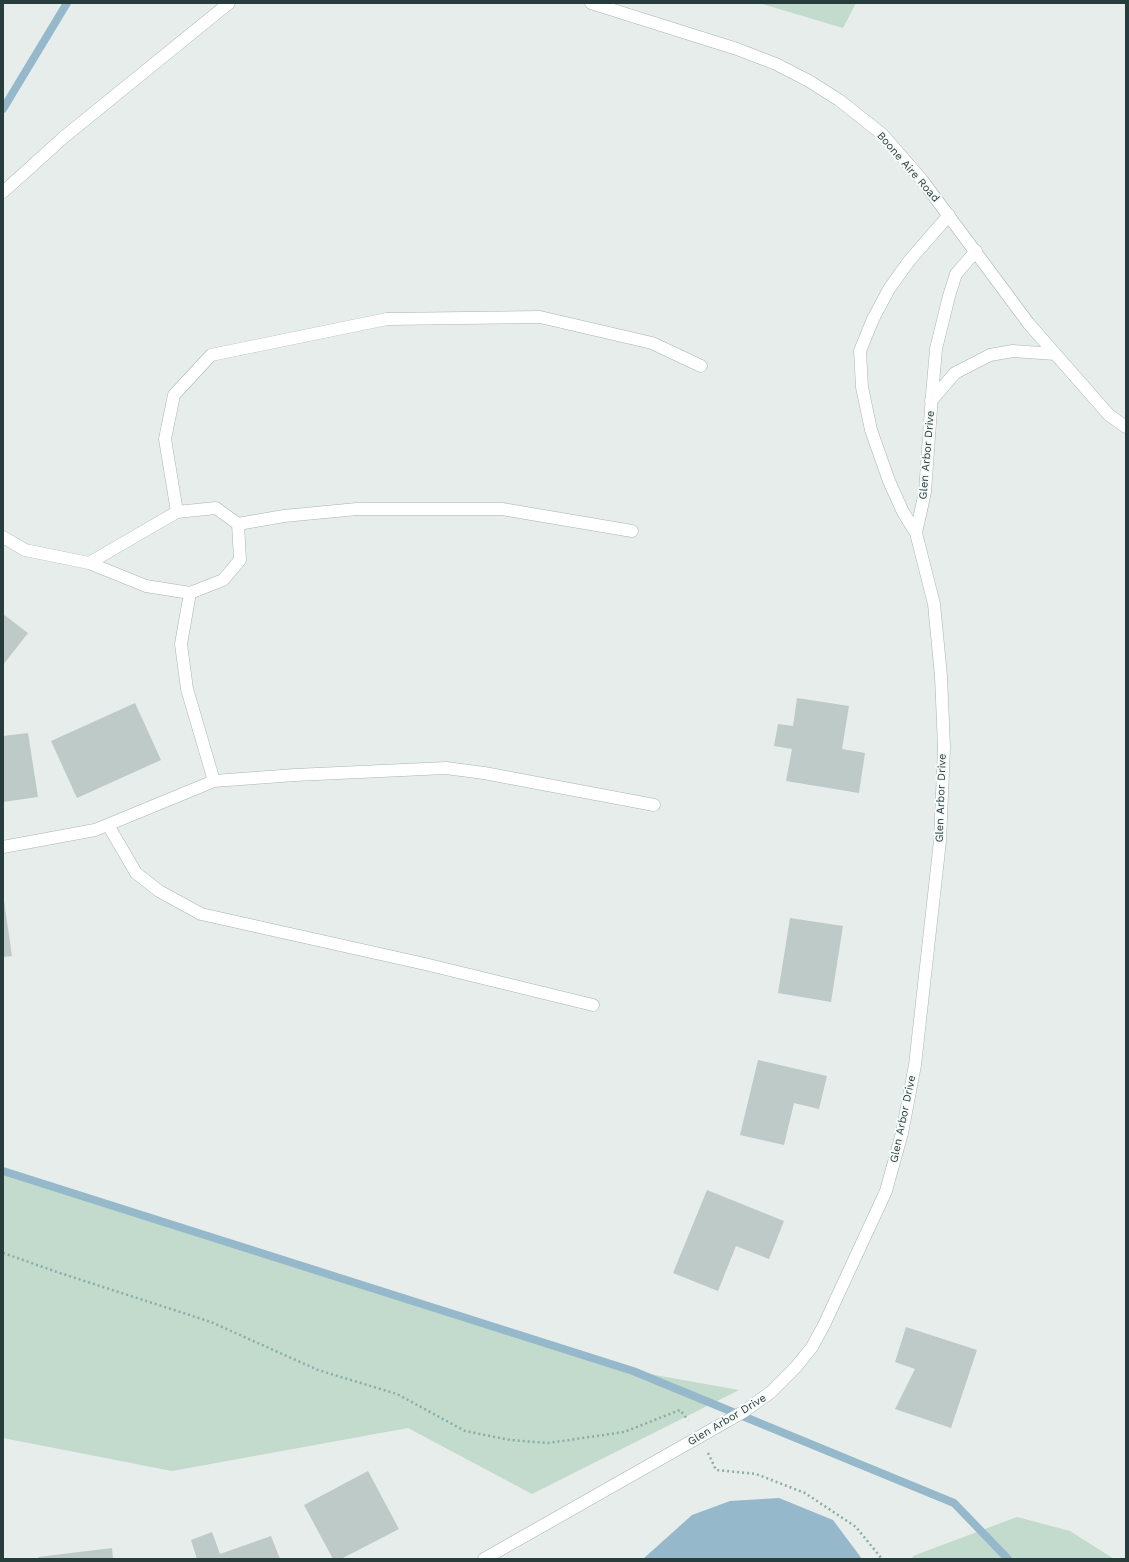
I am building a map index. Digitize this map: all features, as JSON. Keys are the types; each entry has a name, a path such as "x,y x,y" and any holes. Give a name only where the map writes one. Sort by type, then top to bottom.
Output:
{"street":[{"path":"3,192 64,137 229,3"},
{"name":"Boone Aire Road","path":"591,3 737,49 776,64 809,81 839,100 882,134 922,180 1029,324 1109,415 1126,427"},
{"name":"Glen Arbor Drive","path":"484,1559 743,1412 771,1392 796,1367 812,1347 824,1325 886,1191 902,1133 915,1065 940,841 944,747 941,676 934,604 916,532 903,512 889,482 871,430 862,387 860,351 873,319 889,289 909,261 949,215"},
{"name":"Glen Arbor Drive","path":"916,532 926,492 931,401 936,349 956,274 976,251"},
{"path":"177,512 165,439 174,395 211,355 387,319 540,317 652,343 701,366"},
{"name":"Glen Arbor Drive","path":"931,401 955,373 990,355 1013,351 1055,354"},
{"path":"89,563 177,512 216,508 238,524 284,516 357,509 502,509 632,531"},
{"path":"3,537 25,550 89,563 146,586 190,593 223,580 240,560 238,524"},
{"path":"190,593 181,644 187,689 214,781"},
{"path":"3,847 94,830 214,781 295,775 446,768 484,773 654,806"},
{"path":"108,825 136,873 159,892 202,914 425,964 593,1005"}],"path":[{"path":"3,1253 211,1322 318,1370 397,1394 464,1431 510,1440 548,1442 624,1432 680,1410 700,1436 716,1470 756,1474 805,1493 856,1527 882,1559"}],"green space":[{"path":"759,3 856,3 843,28"},
{"path":"3,1171 633,1371 739,1390 532,1494 408,1428 172,1471 3,1438"},
{"path":"1017,1517 1070,1531 1114,1559 912,1559 913,1556"}],"water":[{"path":"779,1498 833,1520 862,1559 643,1559 692,1515 730,1501"}],"building":[{"path":"3,614 28,633 3,665"},
{"path":"797,698 849,706 842,749 865,753 859,793 786,781 792,749 774,746 778,724 793,726"},
{"path":"135,703 161,760 77,798 51,741"},
{"path":"28,733 38,797 3,802 3,736"},
{"path":"3,894 12,956 3,957"},
{"path":"790,918 843,926 831,1002 778,993"},
{"path":"758,1060 827,1076 819,1109 794,1103 784,1145 740,1135"},
{"path":"707,1190 784,1221 769,1259 736,1246 718,1291 673,1273"},
{"path":"906,1327 977,1350 951,1428 895,1409 915,1369 895,1362"},
{"path":"368,1471 399,1529 341,1559 333,1559 304,1505"},
{"path":"212,1532 220,1554 271,1536 280,1559 197,1559 191,1540"},
{"path":"112,1548 113,1559 39,1559 38,1557"}],"waterway":[{"path":"3,109 67,3"},
{"path":"3,1171 633,1371 954,1503 1008,1559"}]}
